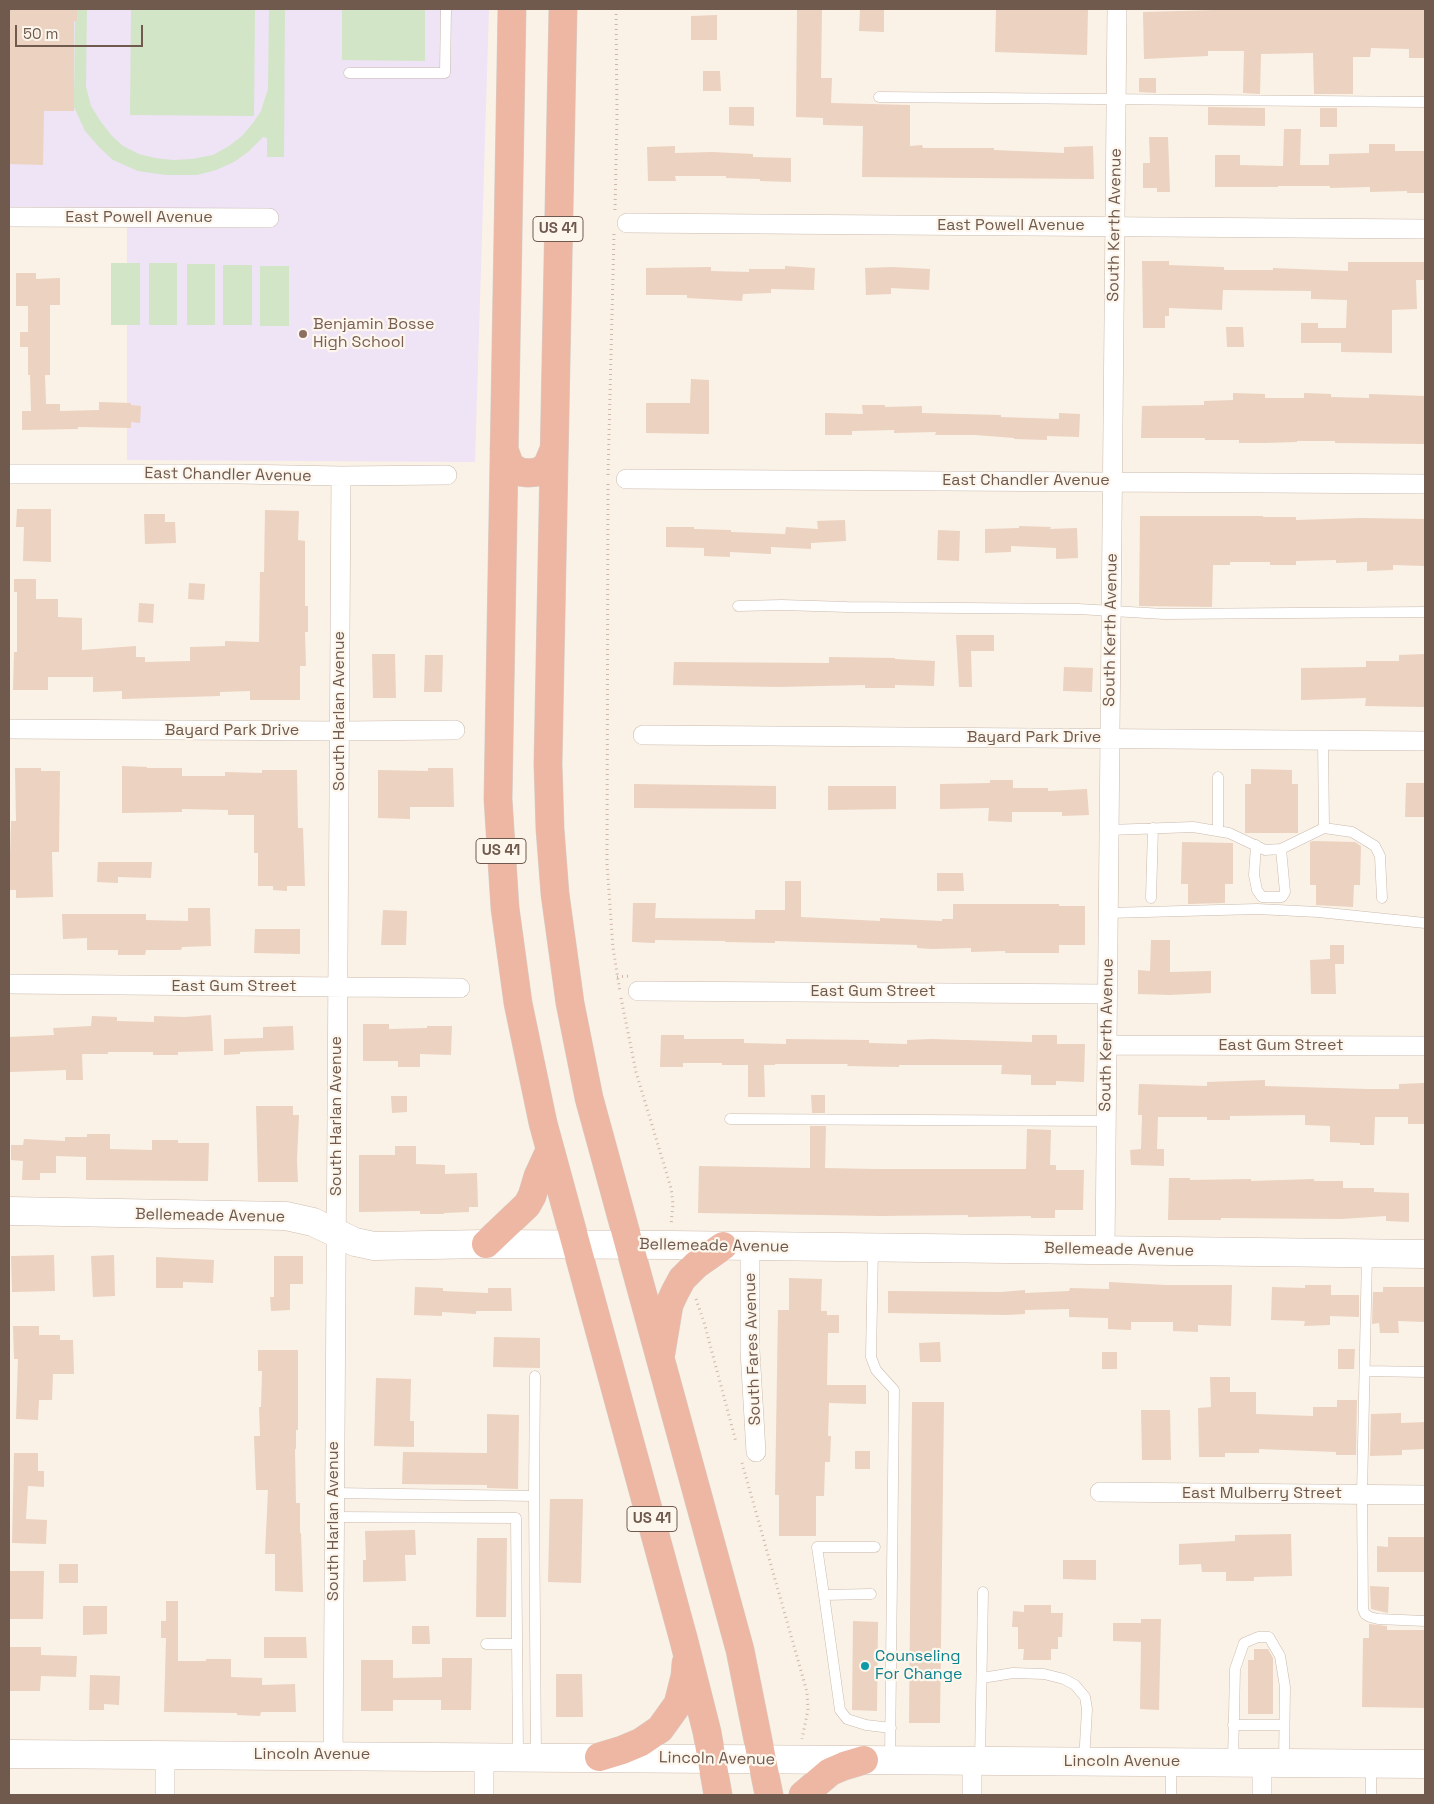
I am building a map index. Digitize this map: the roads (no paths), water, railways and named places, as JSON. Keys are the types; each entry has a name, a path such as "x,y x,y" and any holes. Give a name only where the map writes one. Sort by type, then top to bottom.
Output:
{"highway":[{"name":"US 41","path":"512,9 498,799 505,908 518,1003 537,1097 686,1649 712,1758 718,1795"},
{"name":"US 41","path":"563,9 548,764 555,894 563,961 589,1098 740,1650 769,1795"},
{"path":"504,449 510,466 520,472 528,473 538,472 547,466 554,449"},
{"path":"486,1244 527,1205 550,1150"},
{"path":"660,1362 670,1305 682,1279 696,1265 723,1246"},
{"path":"598,1757 629,1748 652,1736 660,1729 678,1704 682,1692 685,1676 686,1649"},
{"path":"802,1795 830,1772 844,1766 877,1760"}],"street":[{"name":"South Kerth Avenue","path":"1105,1250 1117,9"},
{"name":"East Powell Avenue","path":"9,217 268,218"},
{"name":"East Powell Avenue","path":"619,223 1425,229"},
{"name":"East Chandler Avenue","path":"9,474 447,475"},
{"name":"South Harlan Avenue","path":"333,1755 341,476"},
{"name":"East Chandler Avenue","path":"626,479 1425,484"},
{"name":"Bayard Park Drive","path":"9,729 455,730"},
{"name":"Bayard Park Drive","path":"643,735 1425,741"},
{"name":"East Gum Street","path":"9,984 460,988"},
{"name":"East Gum Street","path":"638,991 1107,994"},
{"name":"East Gum Street","path":"1107,1045 1425,1046"},
{"name":"Bellemeade Avenue","path":"9,1212 286,1216 313,1222 355,1242 374,1246 486,1244 628,1245 1425,1254"},
{"name":"South Fares Avenue","path":"749,1457 750,1246"},
{"name":"East Mulberry Street","path":"1100,1492 1425,1495"},
{"name":"Lincoln Avenue","path":"9,1754 1425,1764"},
{"path":"165,1755 165,1795"},
{"path":"484,1756 484,1795"},
{"path":"972,1795 976,1761"},
{"path":"1262,1795 1273,1763"}],"lane":[{"path":"349,73 444,73 446,9"},
{"path":"879,97 1425,102"},
{"path":"738,606 1111,610 1164,614 1425,612"},
{"path":"1323,740 1324,828"},
{"path":"1218,777 1218,831"},
{"path":"1109,830 1193,827 1229,833 1265,850 1281,849 1324,828 1352,832 1375,846 1380,856 1382,898"},
{"path":"1151,898 1154,828"},
{"path":"1256,845 1254,875 1257,890 1262,897 1282,897 1285,892 1281,849"},
{"path":"1108,913 1257,909 1318,912 1425,923"},
{"path":"730,1119 1106,1120"},
{"path":"873,1248 871,1357 876,1370 894,1390 891,1728 877,1760"},
{"path":"1367,1253 1362,1494 1363,1610 1365,1614 1378,1619 1425,1621"},
{"path":"1365,1370 1425,1372"},
{"path":"527,1757 534,1496 535,1376"},
{"path":"334,1493 534,1496"},
{"path":"334,1517 516,1518 517,1644 527,1757"},
{"path":"875,1547 817,1547 840,1710 847,1719 891,1728"},
{"path":"976,1761 982,1678 983,1592"},
{"path":"824,1595 870,1594"},
{"path":"1233,1763 1235,1669 1244,1643 1258,1637 1269,1638 1280,1656 1285,1687 1284,1725 1273,1763"},
{"path":"486,1644 517,1644"},
{"path":"982,1678 1013,1673 1044,1674 1064,1679 1075,1685 1085,1697 1087,1709 1084,1762"},
{"path":"1233,1725 1284,1725"},
{"path":"1171,1763 1171,1795"},
{"path":"1371,1764 1371,1795"}],"place":[{"name":"Benjamin Bosse High School","path":"303,334"},
{"name":"Counseling For Change","path":"865,1666"}]}
